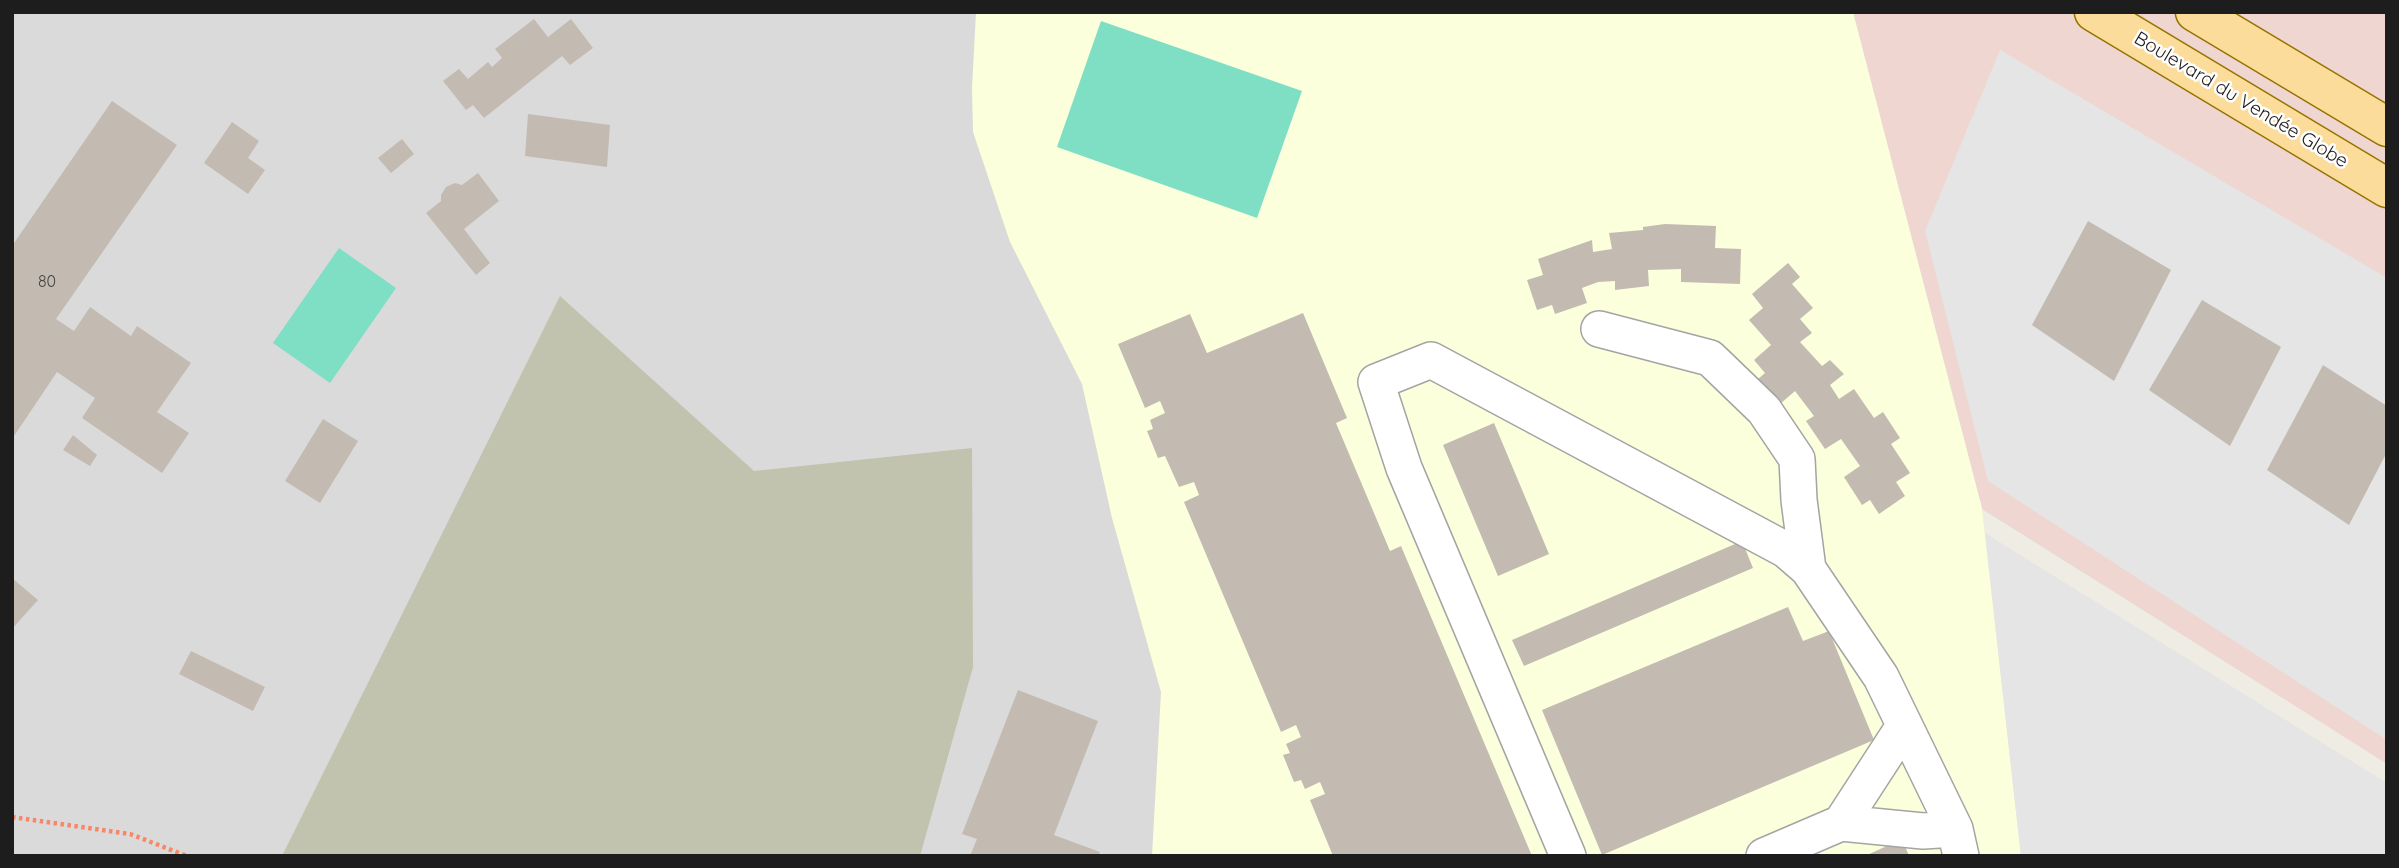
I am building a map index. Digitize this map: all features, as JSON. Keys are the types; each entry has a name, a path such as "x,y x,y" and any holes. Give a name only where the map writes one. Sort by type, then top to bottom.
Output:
{"main road":[{"name":"Boulevard du Vendée Globe","path":"2094,12 2387,188"},
{"path":"2195,12 2387,127"}],"street":[{"path":"1599,328 1710,358 1764,410 1797,459 1808,569"},
{"path":"1568,856 1404,468 1376,382 1431,360 1786,550 1808,569 1881,677 1958,842"},
{"path":"1841,823 1904,726"},
{"path":"1764,856 1841,823 1923,831 1958,842"}],"path":[{"path":"12,817 130,834 187,856"}],"shaded area":[{"path":"12,12 2387,12 2387,763 1982,509 2021,856 12,856"},
{"path":"976,12 1853,12 1982,508 2021,856 1152,856 1161,692 1112,518 1082,384 1010,242 973,132"},
{"path":"1853,12 2387,12 2387,764 1982,508"},
{"path":"2000,50 2387,278 2387,740 1988,481 1925,231"},
{"path":"560,296 754,471 972,448 973,667 920,856 282,856"},
{"path":"1985,533 2387,783 2387,856 2021,856"}],"green space":[{"path":"1101,21 1302,91 1257,218 1057,147"},
{"path":"339,248 396,288 330,383 273,343"}],"building":[{"path":"534,19 548,37 571,19 593,48 570,65 562,56 484,118 473,105 466,110 443,81 459,69 468,79 488,62 492,67 502,58 495,49"},
{"path":"112,101 177,145 56,319 74,331 90,307 131,336 137,326 191,363 157,412 189,433 162,473 82,418 95,398 57,372 12,439 12,246"},
{"path":"528,114 610,125 607,167 525,156"},
{"path":"232,122 259,141 248,158 265,170 248,194 204,163"},
{"path":"402,139 414,154 391,173 378,158"},
{"path":"478,173 499,201 464,229 490,263 476,275 426,213 441,201 446,187 455,183 462,185"},
{"path":"2088,221 2171,270 2114,381 2032,325"},
{"path":"1665,224 1716,226 1715,248 1741,249 1740,284 1681,282 1681,269 1648,270 1649,286 1615,290 1615,281 1598,282 1582,288 1587,303 1555,314 1552,305 1537,310 1527,280 1543,275 1538,259 1592,240 1593,252 1612,249 1609,233 1643,230 1643,227"},
{"path":"1788,263 1800,277 1792,284 1813,308 1800,319 1812,333 1800,342 1822,366 1830,360 1844,374 1830,385 1839,399 1854,389 1874,418 1883,412 1900,438 1891,444 1910,473 1896,482 1905,496 1879,514 1870,500 1862,505 1844,477 1860,466 1841,439 1825,449 1806,421 1814,416 1795,391 1780,404 1758,379 1765,373 1754,360 1771,345 1749,320 1763,308 1752,294"},
{"path":"2202,300 2281,347 2230,446 2149,390"},
{"path":"1303,313 1347,418 1336,423 1390,551 1401,546 1532,856 1333,856 1310,800 1325,794 1320,782 1305,789 1301,780 1294,782 1283,755 1290,753 1286,744 1301,737 1296,725 1281,732 1184,502 1199,495 1194,482 1179,487 1165,456 1158,458 1147,431 1153,429 1150,420 1165,413 1160,401 1145,408 1118,344 1190,314 1207,353"},
{"path":"2323,365 2387,406 2387,452 2349,525 2267,470"},
{"path":"323,419 358,441 320,503 285,481"},
{"path":"1494,423 1549,554 1498,576 1443,445"},
{"path":"73,435 97,455 90,466 63,450"},
{"path":"1742,541 1753,568 1524,666 1512,640"},
{"path":"12,578 38,600 12,629"},
{"path":"1788,607 1803,641 1829,631 1874,740 1602,855 1542,710"},
{"path":"191,651 265,687 253,711 179,674"},
{"path":"1018,690 1098,721 1054,835 1100,852 1098,856 970,856 977,839 962,834"},
{"path":"1902,839 1909,856 1865,856"}]}
